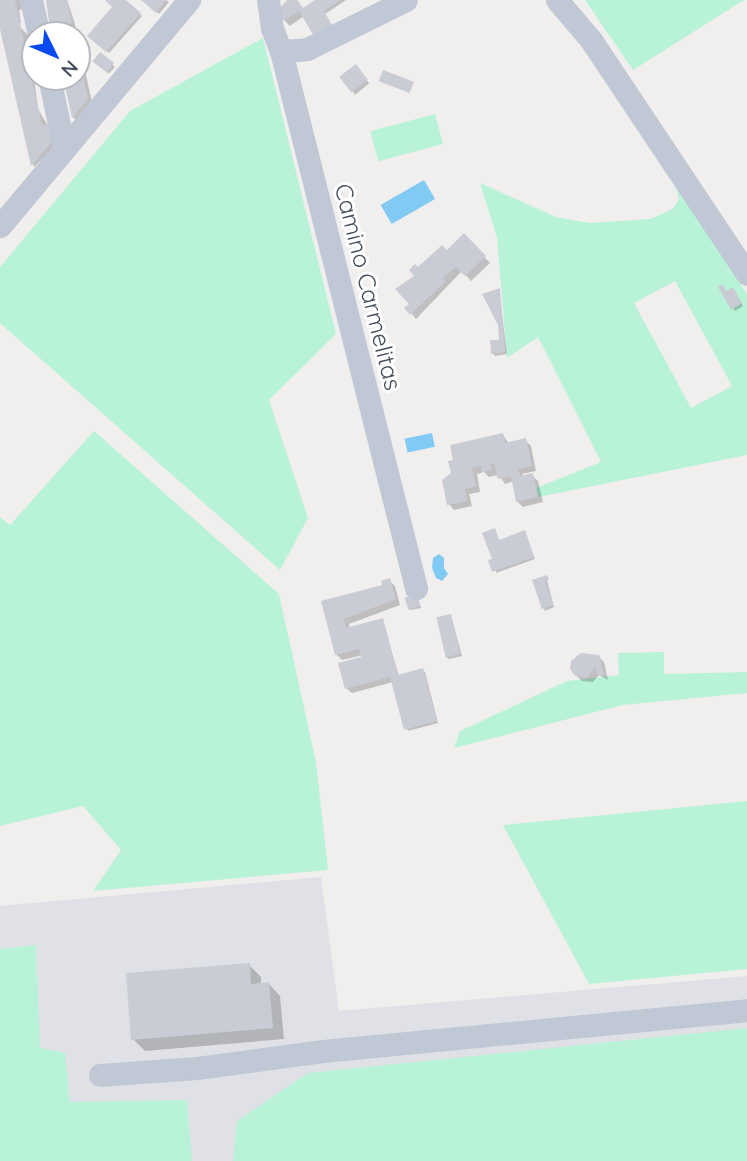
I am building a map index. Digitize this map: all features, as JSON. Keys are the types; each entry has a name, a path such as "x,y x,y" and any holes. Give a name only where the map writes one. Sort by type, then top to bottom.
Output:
{"street":[{"path":"31,0 36,21"},
{"path":"0,226 190,0"},
{"name":"Camino Carmelitas","path":"268,0 272,28 281,51 416,588"},
{"path":"281,51 307,49 406,0"},
{"path":"557,0 592,40 747,274"},
{"path":"51,91 64,148"},
{"path":"100,1075 197,1068 323,1051 747,1010"}],"shaded area":[{"path":"321,877 339,1011 747,976 747,1161 0,1161 0,906"}],"green space":[{"path":"585,0 744,0 633,70"},
{"path":"263,38 336,334 269,400 308,518 280,570 0,323 0,267 130,111"},
{"path":"435,114 443,144 378,161 370,131"},
{"path":"480,183 556,217 590,223 650,219 673,209 679,199 675,184 747,294 747,455 538,497 536,488 601,462 538,337 507,358 497,237","holes":["675,281 732,386 691,408 634,303"]},
{"path":"94,431 279,594 316,762 328,870 93,891 121,850 83,806 0,826 0,517 10,525"},
{"path":"664,652 664,674 747,672 747,693 623,705 454,748 460,731 567,681 619,675 618,653"},
{"path":"747,801 747,969 589,984 503,825"},
{"path":"36,945 40,1048 65,1053 70,1102 187,1100 192,1161 0,1161 0,949"},
{"path":"747,1028 747,1161 233,1161 237,1121 308,1073"}],"water":[{"path":"424,180 435,199 392,224 381,205"},
{"path":"432,433 435,447 408,453 405,439"},
{"path":"439,554 444,558 444,568 448,574 442,581 436,578 432,568 433,558"}],"building":[{"path":"0,0 15,0 21,28 21,91 35,91 42,125 48,124 56,137 31,166 0,29"},
{"path":"46,0 67,0 71,21 49,21"},
{"path":"105,0 126,0 141,13 106,52 91,39 91,31 112,7"},
{"path":"141,0 166,0 156,13"},
{"path":"287,0 297,0 303,8 315,0 341,0 324,11 333,27 314,36 299,11 283,21 280,8"},
{"path":"100,52 114,63 107,73 93,61"},
{"path":"356,64 368,80 351,93 339,77"},
{"path":"383,70 414,82 410,93 379,81"},
{"path":"66,91 86,91 88,99 72,118"},
{"path":"464,233 486,256 465,276 456,267 443,278 446,281 410,315 404,308 409,304 395,289 414,276 409,270 415,264 418,267 442,245 447,250"},
{"path":"722,284 726,291 733,287 742,303 731,310 718,287"},
{"path":"500,288 505,352 491,354 490,340 499,340 498,325 482,294"},
{"path":"503,433 505,443 526,438 532,466 518,469 520,476 533,473 538,497 516,502 511,476 498,479 494,463 491,464 492,470 482,472 481,466 472,468 476,486 465,489 467,501 447,505 442,480 451,473 448,461 453,460 450,445"},
{"path":"495,528 499,540 525,530 534,557 492,572 488,560 492,559 482,533"},
{"path":"547,575 549,580 545,581 553,605 542,609 532,580"},
{"path":"390,578 396,599 344,619 346,628 383,618 398,675 423,668 437,721 404,730 390,677 345,689 338,663 361,657 359,649 335,655 321,601 382,585 381,581"},
{"path":"416,594 420,606 409,610 405,598"},
{"path":"451,614 460,654 446,657 436,617"},
{"path":"581,653 599,655 604,675 598,676 595,667 587,678 575,676 570,669 571,661"},
{"path":"250,963 251,984 269,982 273,1028 131,1040 126,973"}]}
